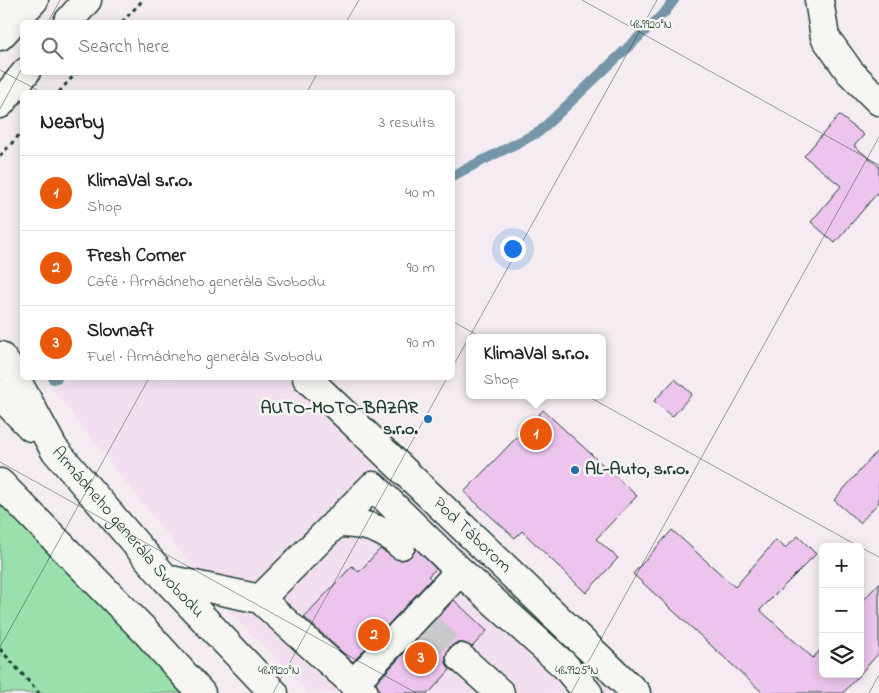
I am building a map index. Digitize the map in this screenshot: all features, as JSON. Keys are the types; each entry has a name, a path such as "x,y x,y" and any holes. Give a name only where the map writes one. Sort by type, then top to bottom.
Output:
{"main road":[{"path":"0,6 6,0"},
{"path":"0,36 34,0"},
{"path":"70,20 87,0"},
{"path":"818,0 825,37 850,72 879,101"},
{"path":"0,104 24,75"},
{"name":"Armádneho generála Svobodu","path":"0,356 10,370 54,449 166,579 274,693"},
{"name":"Pod Táborom","path":"309,380 636,693"},
{"path":"0,395 54,449"},
{"path":"0,482 147,633 201,693"},
{"path":"260,599 373,486 445,577 565,666 588,693"},
{"path":"336,523 353,523 374,527 389,534 401,545"},
{"path":"166,579 260,599 359,688 422,621 445,577"},
{"path":"462,658 500,693"}],"path":[{"path":"124,20 143,0"},
{"path":"61,90 74,75"},
{"path":"0,156 20,134"},
{"path":"0,649 39,693"}],"shaded area":[{"path":"72,380 291,380 614,693 307,693 291,673 223,606 52,388"}],"green space":[{"path":"0,488 185,693 0,693"}],"building":[{"path":"839,115 864,135 854,146 879,166 879,191 835,243 811,222 841,186 804,156"},
{"path":"675,379 692,394 672,417 654,401"},
{"path":"543,410 637,496 596,539 618,558 586,593 522,531 515,538 464,492"},
{"path":"879,449 879,502 860,523 834,500"},
{"path":"672,530 735,587 776,540 785,548 798,536 816,554 760,610 813,658 819,651 819,678 856,678 843,693 763,693 633,574"},
{"path":"380,549 399,560 407,559 416,549 436,569 428,576 431,579 353,662 304,617 352,566 359,572"},
{"path":"879,583 879,653 864,670 864,633 864,600"},
{"path":"454,600 487,631 472,647 464,643 456,643 450,647 446,655 446,663 450,670 429,693 381,693 376,683"}],"waterway":[{"path":"455,174 539,132 665,12 674,0"}],"tunnel":[{"path":"427,626 461,658"}],"place":[{"name":"AUTO-MOTO-BAZAR s.r.o.","path":"428,419"},
{"name":"KlimaVal s.r.o.","path":"536,434"},
{"name":"AL-Auto, s.r.o.","path":"575,470"},
{"name":"Fresh Corner","path":"374,635"},
{"name":"Slovnaft","path":"421,658"}]}
